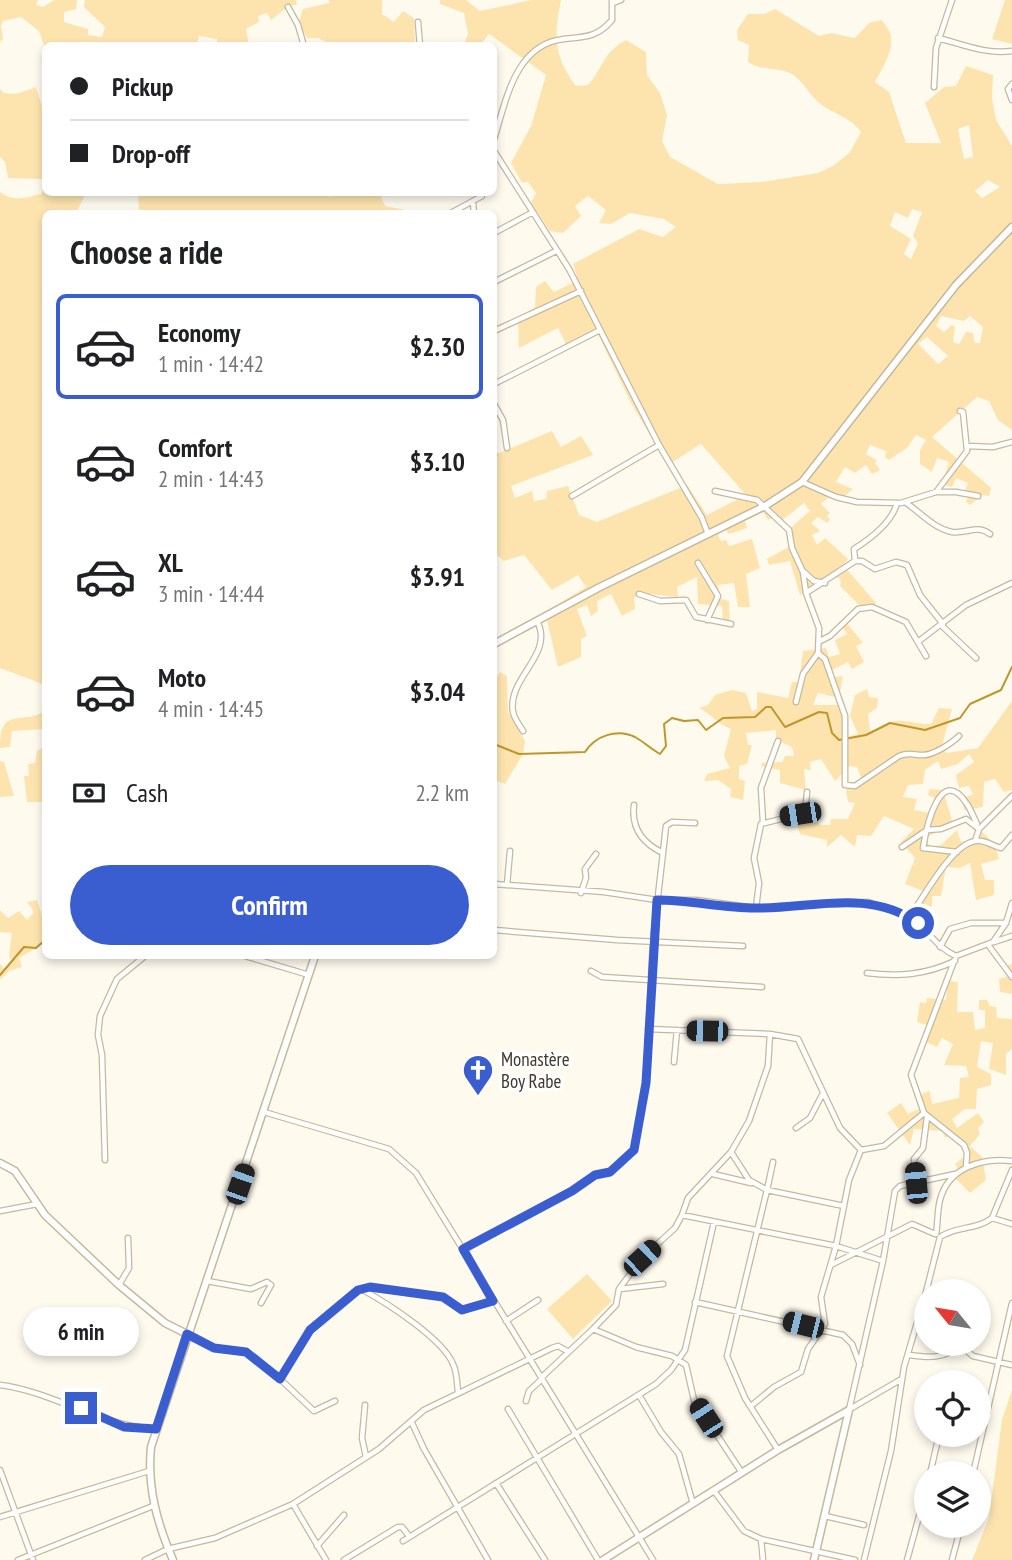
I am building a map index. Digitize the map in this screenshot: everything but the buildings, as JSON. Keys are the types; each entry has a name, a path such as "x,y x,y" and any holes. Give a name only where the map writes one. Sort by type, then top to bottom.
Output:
{"main road":[{"path":"497,642 765,506 802,482 956,285 1012,227"},
{"path":"173,1560 153,1506 149,1471 156,1429 314,959"},
{"path":"0,1163 21,1177 37,1204 119,1285 165,1323 187,1334"},
{"path":"601,1560 778,1450 849,1410"},
{"path":"815,1556 849,1410"}],"street":[{"path":"497,130 516,75 530,54 556,40 595,36 612,20 613,2 621,0"},
{"path":"934,87 938,38 952,0"},
{"path":"288,7 298,25 303,42"},
{"path":"418,22 420,42"},
{"path":"938,38 990,52 1012,51"},
{"path":"1012,83 1008,89 1012,100"},
{"path":"497,111 503,112"},
{"path":"497,157 580,291 659,445 697,509 708,535"},
{"path":"456,210 482,196"},
{"path":"473,201 474,210"},
{"path":"497,231 533,211"},
{"path":"497,280 556,251"},
{"path":"497,330 580,291"},
{"path":"497,382 600,330"},
{"path":"497,409 503,420 507,448"},
{"path":"936,492 963,459 968,446 963,412 960,411"},
{"path":"968,446 993,447 1012,442"},
{"path":"572,496 659,445"},
{"path":"802,482 844,500 897,503 936,492 963,492 978,496"},
{"path":"715,491 745,495 765,506 787,526 819,628 818,653 803,674 796,702"},
{"path":"904,502 923,518 950,531 979,528 990,534"},
{"path":"855,561 854,549 868,540 891,516 897,503"},
{"path":"806,593 855,561 862,561 875,569 896,562 907,565 920,595 942,625 976,657"},
{"path":"698,563 718,596 707,620"},
{"path":"803,572 814,580 825,583"},
{"path":"919,641 976,599 994,594 1012,583"},
{"path":"639,594 660,601 689,601 696,617 731,624"},
{"path":"819,641 830,636 864,606 898,616 919,641 926,656"},
{"path":"523,731 513,713 513,705 521,679 540,648 540,627 537,620"},
{"path":"818,653 830,670 845,716 845,785 855,786 900,756 907,753 926,755 951,744 959,736"},
{"path":"756,908 759,883 754,858 763,822 761,788 778,741"},
{"path":"763,822 805,813 807,792"},
{"path":"957,853 923,848 936,798 944,792 952,792 967,804 978,827"},
{"path":"905,915 914,910 950,858 975,841 978,827 1012,796"},
{"path":"634,805 634,822 641,838 663,853"},
{"path":"902,847 927,830 942,829 966,819 978,827"},
{"path":"463,1249 572,1191 595,1175 610,1172 630,1156 641,1121 653,981 653,940 667,824 695,823"},
{"path":"975,841 1001,848 1012,835"},
{"path":"507,885 510,851"},
{"path":"581,892 586,878 585,869 596,854"},
{"path":"497,884 604,892 657,900 696,900 756,908 868,902 905,915 918,923 955,959"},
{"path":"991,944 1006,923 1012,903"},
{"path":"940,947 950,929 971,923 1006,923"},
{"path":"497,930 743,946"},
{"path":"867,972 892,976 915,975 1012,936"},
{"path":"991,944 1012,977"},
{"path":"105,1160 102,1055 98,1035 100,1016 117,979 141,959"},
{"path":"255,959 309,975"},
{"path":"916,1183 914,1159 923,1148 926,1115 911,1075 955,959"},
{"path":"591,971 602,977 762,987"},
{"path":"648,1029 770,1034 798,1040 840,1128 861,1150"},
{"path":"674,1062 677,1030"},
{"path":"526,1401 529,1391 567,1350 593,1329 616,1305 619,1289 642,1258 675,1228 688,1198 731,1152 749,1121 763,1086 768,1066 770,1034"},
{"path":"796,1128 810,1118 822,1094"},
{"path":"264,1112 396,1154 416,1173 653,1560"},
{"path":"861,1150 884,1146 926,1115"},
{"path":"926,1115 964,1145 967,1153 966,1167"},
{"path":"751,1406 774,1387 801,1372 808,1349 820,1330 826,1316 821,1297 836,1246 849,1180 861,1150"},
{"path":"731,1152 752,1183"},
{"path":"849,1410 861,1366 895,1191 955,1174 966,1167 1012,1161"},
{"path":"773,1162 727,1356 734,1377 778,1450"},
{"path":"830,1265 912,1224 938,1235 985,1224 992,1218 1012,1170"},
{"path":"713,1174 752,1183 767,1190 844,1206"},
{"path":"929,1279 938,1235 940,1199 955,1174"},
{"path":"0,1211 37,1204"},
{"path":"682,1215 836,1246 883,1261"},
{"path":"992,1218 1012,1224"},
{"path":"403,1541 656,1384 680,1360 714,1222"},
{"path":"119,1285 129,1268 128,1238"},
{"path":"207,1281 251,1289 267,1282 271,1285 261,1303"},
{"path":"619,1289 663,1284"},
{"path":"280,1379 310,1330 337,1305 361,1289 443,1297 462,1310 493,1301"},
{"path":"361,1289 397,1309 440,1348 453,1363 458,1392"},
{"path":"506,1321 538,1300"},
{"path":"695,1302 843,1335 849,1339 861,1366"},
{"path":"975,1461 988,1394 1000,1362 1012,1303"},
{"path":"593,1329 636,1347 680,1360 690,1375 694,1400 742,1473"},
{"path":"187,1334 214,1348 246,1352 314,1411 335,1401"},
{"path":"864,1560 891,1451 901,1380 914,1336"},
{"path":"145,1560 168,1549 215,1538 293,1504 366,1457 412,1423 424,1410 558,1346 567,1350"},
{"path":"909,1355 914,1356"},
{"path":"917,1356 940,1356"},
{"path":"973,1356 1012,1365"},
{"path":"849,1410 901,1380"},
{"path":"0,1385 47,1395 124,1427 156,1429"},
{"path":"639,1395 662,1432 680,1454 693,1504"},
{"path":"365,1405 362,1438 366,1457"},
{"path":"508,1409 535,1458 601,1560"},
{"path":"412,1423 488,1560"},
{"path":"0,1517 149,1471"},
{"path":"0,1474 32,1557"},
{"path":"496,1483 545,1560"},
{"path":"714,1491 744,1531 815,1556 855,1560"},
{"path":"293,1504 326,1560"},
{"path":"18,1560 32,1557 153,1506"},
{"path":"317,1546 344,1515"},
{"path":"825,1516 864,1525"},
{"path":"344,1560 398,1527 402,1527 409,1536"},
{"path":"908,1560 914,1537"},
{"path":"952,1560 958,1538"},
{"path":"761,1539 763,1560"}],"shaded area":[{"path":"0,0 38,0 36,5 43,7 54,0 77,0 76,9 64,12 64,22 88,29 88,35 102,37 105,27 84,7 85,0 296,0 297,5 289,6 271,20 267,13 258,16 259,22 246,29 248,42 217,42 217,39 199,36 198,42 43,42 39,31 21,17 3,21 3,39 0,42"},
{"path":"329,0 382,0 382,14 394,22 403,11 414,18 415,42 326,42 318,38 307,38 299,22 303,9 329,3"},
{"path":"440,0 466,0 480,11 532,0 561,0 557,45 563,65 576,86 588,85 612,50 626,40 646,52 647,75 660,93 667,115 662,141 670,157 718,184 762,182 818,173 833,166 850,152 861,132 851,122 817,101 790,73 758,67 748,62 749,45 738,40 737,30 748,14 764,14 775,9 819,36 831,33 855,38 869,23 881,20 887,27 891,42 887,58 875,82 889,92 906,143 941,143 925,103 944,87 956,86 966,66 993,75 992,98 996,120 1012,146 1012,430 998,420 989,401 977,397 932,437 991,488 989,496 982,495 970,505 966,502 969,495 964,492 968,483 956,478 952,487 942,484 949,462 937,458 932,472 920,464 920,450 926,440 916,435 907,448 889,460 885,457 886,451 870,445 866,454 877,460 875,463 880,470 872,474 866,465 855,473 845,467 836,482 853,489 840,500 831,495 821,504 830,513 827,516 830,520 827,523 818,517 811,523 820,531 812,535 817,545 825,538 848,559 843,565 876,603 865,611 840,586 838,577 800,595 790,561 769,565 767,559 794,544 787,531 810,511 804,503 780,522 777,516 768,520 763,512 745,521 747,528 729,534 725,529 718,535 721,541 726,540 729,546 752,539 760,568 746,574 750,607 738,607 734,583 718,585 721,599 729,601 730,626 723,625 722,606 698,604 697,577 677,587 678,597 639,593 634,598 635,609 622,616 611,594 597,601 598,611 591,616 587,605 577,609 587,636 581,639 581,657 558,667 545,612 586,587 578,575 552,590 524,555 504,561 497,555 497,454 552,431 561,447 581,436 593,455 511,486 515,498 532,491 534,501 546,499 547,491 568,486 579,515 597,522 687,485 707,515 746,495 701,444 668,465 631,403 596,330 566,344 558,328 519,348 518,322 535,307 536,287 545,281 554,292 578,280 573,264 639,229 663,237 676,227 664,219 630,213 611,224 599,223 606,210 588,196 575,206 581,216 563,233 550,231 531,203 536,193 528,182 522,183 511,163 531,126 546,75 489,34 482,42 465,42 468,34 464,13 440,4","holes":["969,125 973,157 964,159 958,129","988,180 1000,187 982,198 975,191","912,209 922,212 913,236 918,243 911,259 904,254 911,239 890,226 895,212 908,218","941,316 964,321 970,316 983,327 980,343 975,343 973,333 966,332 959,344 953,342 955,327 952,325 944,332 936,326","927,337 948,356 938,364 918,344"]},
{"path":"1005,0 1012,0 1012,44 992,39"},
{"path":"36,87 42,107 42,179 8,178 5,162 0,157 0,89 4,93 16,94"},
{"path":"0,192 19,198 41,194 84,196 78,210 42,210 42,684 0,668"},
{"path":"138,196 381,196 385,206 405,210 139,210"},
{"path":"847,623 863,643 856,646 864,662 852,669 848,662 832,670 834,677 843,676 839,698 818,693 813,705 841,705 846,737 858,734 850,716 855,695 867,689 869,697 878,698 877,708 868,714 870,731 896,721 931,724 939,708 952,709 941,749 947,753 978,748 1012,701 1012,790 1004,792 995,779 984,782 983,807 964,810 962,799 973,794 969,786 959,788 956,775 974,762 969,754 958,764 941,769 938,761 925,770 923,784 908,785 903,797 917,799 914,810 930,813 935,798 928,795 930,789 943,790 953,824 927,837 929,847 941,845 957,830 961,842 975,839 981,831 995,844 999,859 981,864 985,880 994,880 994,895 976,900 970,863 960,868 946,867 941,896 932,896 932,907 918,903 923,891 905,884 915,858 901,842 914,829 884,816 871,836 857,835 855,847 841,835 827,847 827,840 800,834 792,809 807,801 820,825 830,825 831,819 848,819 855,803 848,802 846,789 861,778 857,767 850,766 835,781 821,759 810,762 811,770 804,769 806,790 780,783 780,770 761,766 762,763 782,762 785,756 794,756 792,747 776,740 776,730 746,733 748,745 752,745 747,764 739,766 739,779 745,781 743,800 730,797 731,789 718,780 704,781 707,774 730,768 724,756 731,729 699,708 708,705 715,695 732,690 746,693 752,711 757,709 757,692 788,698 792,682 799,682 803,651 826,648 829,657 840,654 835,640 847,634 841,625"},
{"path":"500,672 507,676 508,712 525,741 523,754 505,784 497,781 497,676"},
{"path":"42,712 42,729 12,731 10,747 0,748 1,735 8,721"},
{"path":"42,748 42,802 27,802 24,776 29,776 28,764 35,763 37,751"},
{"path":"0,761 4,762 14,796 0,797"},
{"path":"37,900 42,916 42,945 19,958 22,967 9,971 0,980 0,964 4,969 11,961 9,955 12,933 0,932 0,910 8,918 19,911 27,920 34,912 27,902"},
{"path":"1012,964 1012,994 1000,992 999,979 1008,976 1005,966"},
{"path":"948,981 958,982 957,1012 973,1012 975,1030 985,1028 985,1010 979,1010 979,1000 987,1000 990,1006 996,1007 997,1018 1012,1019 1012,1049 1006,1054 1006,1075 989,1069 993,1043 981,1041 977,1067 991,1074 991,1085 977,1089 976,1109 965,1109 952,1119 957,1128 978,1113 984,1122 978,1128 980,1134 970,1146 982,1157 986,1180 970,1193 956,1179 962,1174 955,1164 968,1154 953,1135 945,1138 942,1131 914,1129 910,1145 887,1113 901,1103 908,1114 922,1107 919,1101 923,1093 930,1091 932,1104 959,1098 960,1078 969,1077 966,1066 944,1065 953,1044 942,1038 937,1047 926,1042 930,1026 917,1022 920,1002 926,1003 927,998 946,1000"},
{"path":"587,1274 612,1301 573,1339 547,1309"},
{"path":"1012,1390 1012,1560 972,1560 981,1538 991,1538 991,1503 1002,1420"}],"waterway":[{"path":"497,745 519,754 585,752 600,738 621,733 635,737 660,754 666,746 664,724 672,718 698,720 706,730 723,718 755,717 766,707 771,707 785,727 819,712 827,713 832,733 839,740 866,735 890,723 925,730 960,718 970,704 1001,690 1012,667"},
{"path":"0,975 24,947 36,948 42,943"}],"place":[{"name":"Monastère Boy Rabe","path":"478,1097"}],"route":[{"path":"81,1408 124,1427 156,1429 187,1334 200,1344 246,1352 280,1379 289,1360 310,1330 358,1290 370,1287 430,1294 451,1301 462,1310 493,1301 463,1249 572,1191 595,1175 610,1172 634,1150 646,1083 657,900 696,900 756,908 868,902 908,916 918,923"}]}
